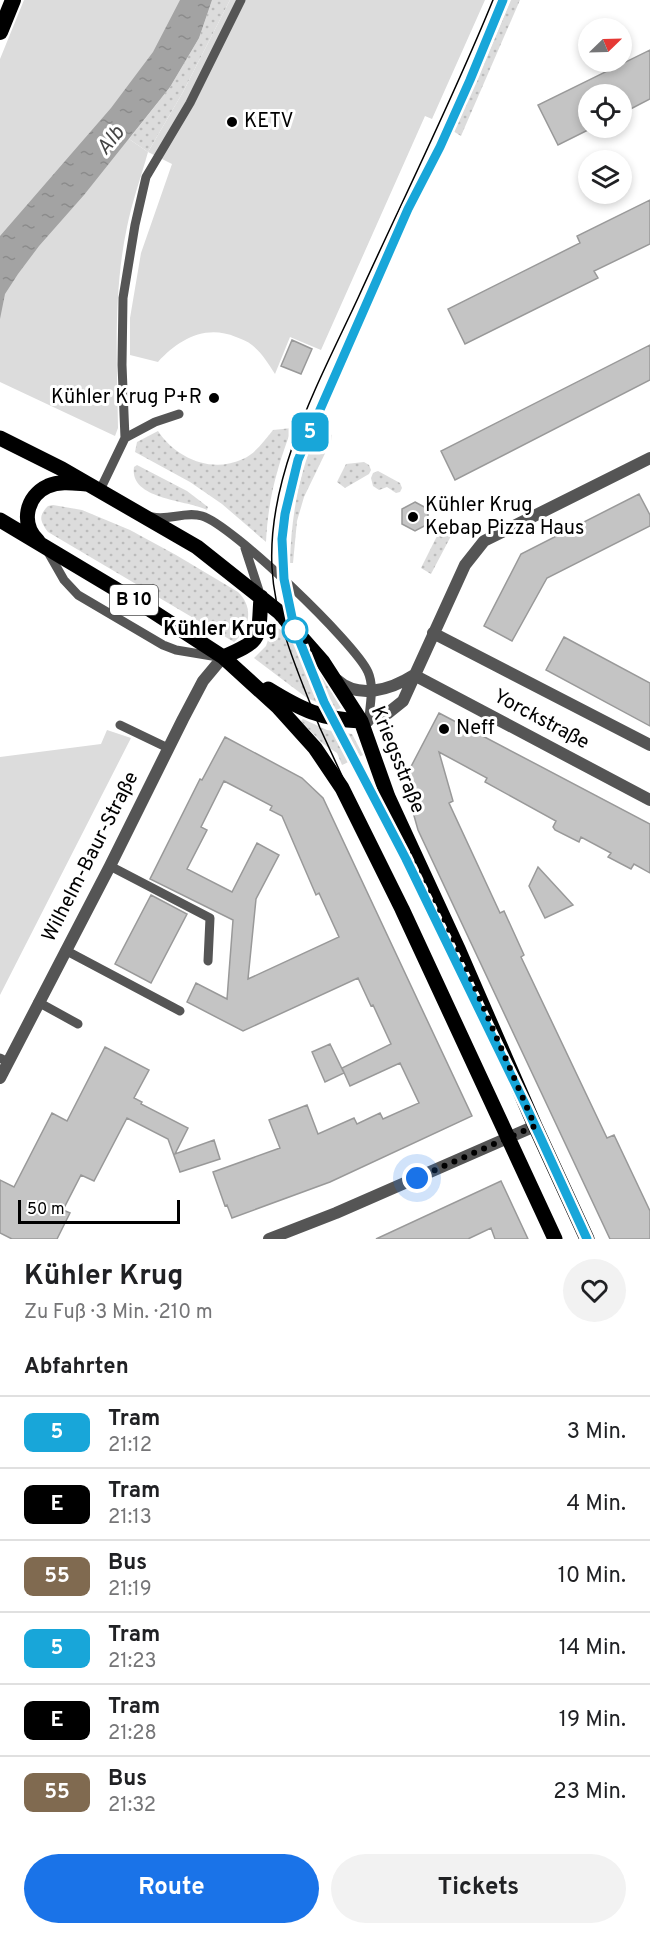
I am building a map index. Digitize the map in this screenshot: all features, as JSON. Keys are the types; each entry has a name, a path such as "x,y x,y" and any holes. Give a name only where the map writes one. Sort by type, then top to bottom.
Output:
{"highway":[{"path":"0,32 13,0"}],"main road":[{"name":"Kriegsstraße","path":"0,438 144,515 197,548 261,597 294,627 333,676 365,721 370,744 388,797 587,1239"},
{"path":"43,545 34,537 28,522 32,498 47,487 56,484 94,488"},
{"name":"B 10","path":"2,521 149,609 223,657 245,675 315,748 342,788 402,909 555,1239"},
{"path":"223,657 244,648 256,637 260,627 261,597"},
{"path":"245,675 296,707 324,717 365,721"}],"street":[{"path":"365,721 388,713 406,696 465,565 484,541 650,458"},
{"name":"Yorckstraße","path":"434,633 650,745"},
{"name":"Wilhelm-Baur-Straße","path":"0,1078 4,1060 38,1002 110,866 203,681 223,657"},
{"path":"333,676 350,688 372,690 399,683 414,675"},
{"name":"Yorckstraße","path":"414,675 650,800"},
{"path":"269,1239 336,1213 535,1126"}],"lane":[{"path":"125,438 122,366 123,298 135,225 146,177 190,103 241,0"},
{"path":"94,488 125,438 155,422 179,414"},
{"path":"144,515 169,519 191,514 201,516 222,527 305,600 363,663 370,678 372,690 365,721"},
{"path":"43,545 64,580 78,595 164,645 176,650 223,657"},
{"path":"244,545 261,597"},
{"path":"120,725 168,748"},
{"path":"110,866 210,918 208,961"},
{"path":"65,950 180,1011"},
{"path":"38,1002 78,1024"}],"shaded area":[{"path":"24,0 212,0 199,38 170,87 129,139 148,152 129,218 120,277 117,327 118,428 115,436 0,382 0,59"},
{"path":"212,0 230,0 183,92 148,152 129,139 170,87 199,38"},
{"path":"230,0 485,0 432,119 425,116 321,350 290,337 275,374 252,345 225,333 203,333 193,336 174,347 158,362 130,355 130,318 141,253 172,164 148,152 183,92"},
{"path":"511,0 520,0 461,136 453,131"},
{"path":"292,428 274,484 266,542 222,504 190,482 135,452 137,442 158,431 174,449 184,456 195,461 219,465 243,459 260,446 273,430"},
{"path":"325,432 332,435 331,441 304,497 297,521 293,563 290,563 294,515 304,469 314,438 322,441"},
{"path":"364,462 369,465 371,470 369,474 345,488 337,482 346,464"},
{"path":"137,465 187,491 208,507 207,510 150,492 135,478 134,467"},
{"path":"378,471 400,483 402,488 400,492 396,493 387,487 379,490 373,486 371,478 373,473"},
{"path":"48,506 82,510 130,530 238,592 248,611 244,631 234,642 48,532 41,516"},
{"path":"440,530 451,536 431,574 421,568"},
{"path":"273,625 281,630 322,677 341,708 336,710 307,698 254,658 266,646"},
{"path":"303,719 327,730 352,734 363,755 342,765 337,753 322,743 301,721"},
{"path":"107,730 131,738 0,995 0,757 101,744"}],"water":[{"name":"Alb","path":"180,0 212,0 199,38 170,87 18,274 5,294 0,319 0,236 111,108 153,52"}],"building":[{"path":"650,50 650,99 632,108 632,84 581,84 605,72 632,72 632,59"},
{"path":"578,85 578,135 558,145 538,105"},
{"path":"650,200 650,244 594,271 598,278 465,344 448,309 580,243 577,236"},
{"path":"292,340 312,349 301,374 281,366"},
{"path":"650,345 650,380 455,480 441,451"},
{"path":"639,494 650,515 650,526 547,578 512,641 484,626 521,554"},
{"path":"415,502 428,509 428,524 415,531 402,524 402,509"},
{"path":"564,637 650,683 650,726 546,670"},
{"path":"439,713 650,824 650,873 634,864 631,869 608,857 611,853 581,837 579,842 555,830 553,827 556,821 485,782 487,778 439,752 453,801 449,803 500,913 504,911 524,955 521,957 607,1138 614,1135 650,1211 650,1239 610,1239 418,830 404,780"},
{"path":"225,737 302,778 323,798 472,1116 330,1182 232,1218 227,1205 225,1206 213,1172 280,1148 269,1120 307,1105 318,1134 354,1118 357,1124 380,1113 383,1119 419,1103 400,1063 350,1086 342,1068 391,1044 358,978 243,1031 187,1002 196,983 227,999 233,920 150,879 200,779 202,780","holes":["224,781 272,806 270,810 282,816 316,895 319,893 339,937 248,979 256,899 279,855 257,843 232,892 187,869 207,830 201,827"]},
{"path":"538,867 573,905 545,918 529,886"},
{"path":"151,895 187,914 151,983 115,964"},
{"path":"330,1044 344,1073 325,1082 312,1052"},
{"path":"105,1047 149,1070 134,1098 142,1102 141,1104 188,1128 175,1154 214,1140 220,1159 180,1172 168,1139 127,1118 94,1181 81,1175 63,1210 70,1213 57,1239 12,1239 0,1233 0,1180 14,1187 52,1113 67,1121"},
{"path":"501,1181 528,1239 495,1239 491,1228 468,1239 376,1239"}],"tram line":[{"path":"493,0 444,113 299,429 278,498 273,533 272,568 283,629 320,728 555,1239"},
{"path":"503,0 470,80 440,147 408,209 298,461 285,514 282,539 284,579 294,627 324,702 406,859 525,1104 587,1239"},
{"name":"5","path":"503,0 470,80 440,147 408,209 298,460 289,491 282,539 284,579 294,627 324,702 406,859 525,1104 587,1239"}],"place":[{"name":"KETV","path":"232,122"},
{"name":"Kühler Krug P+R","path":"214,398"},
{"name":"Kühler Krug Kebap Pizza Haus","path":"413,517"},
{"name":"Kühler Krug","path":"295,630"},
{"name":"Neff","path":"444,729"}],"route":[{"path":"295,630 294,627 324,662 361,721 388,797 459,951 535,1126 417,1178"}]}
